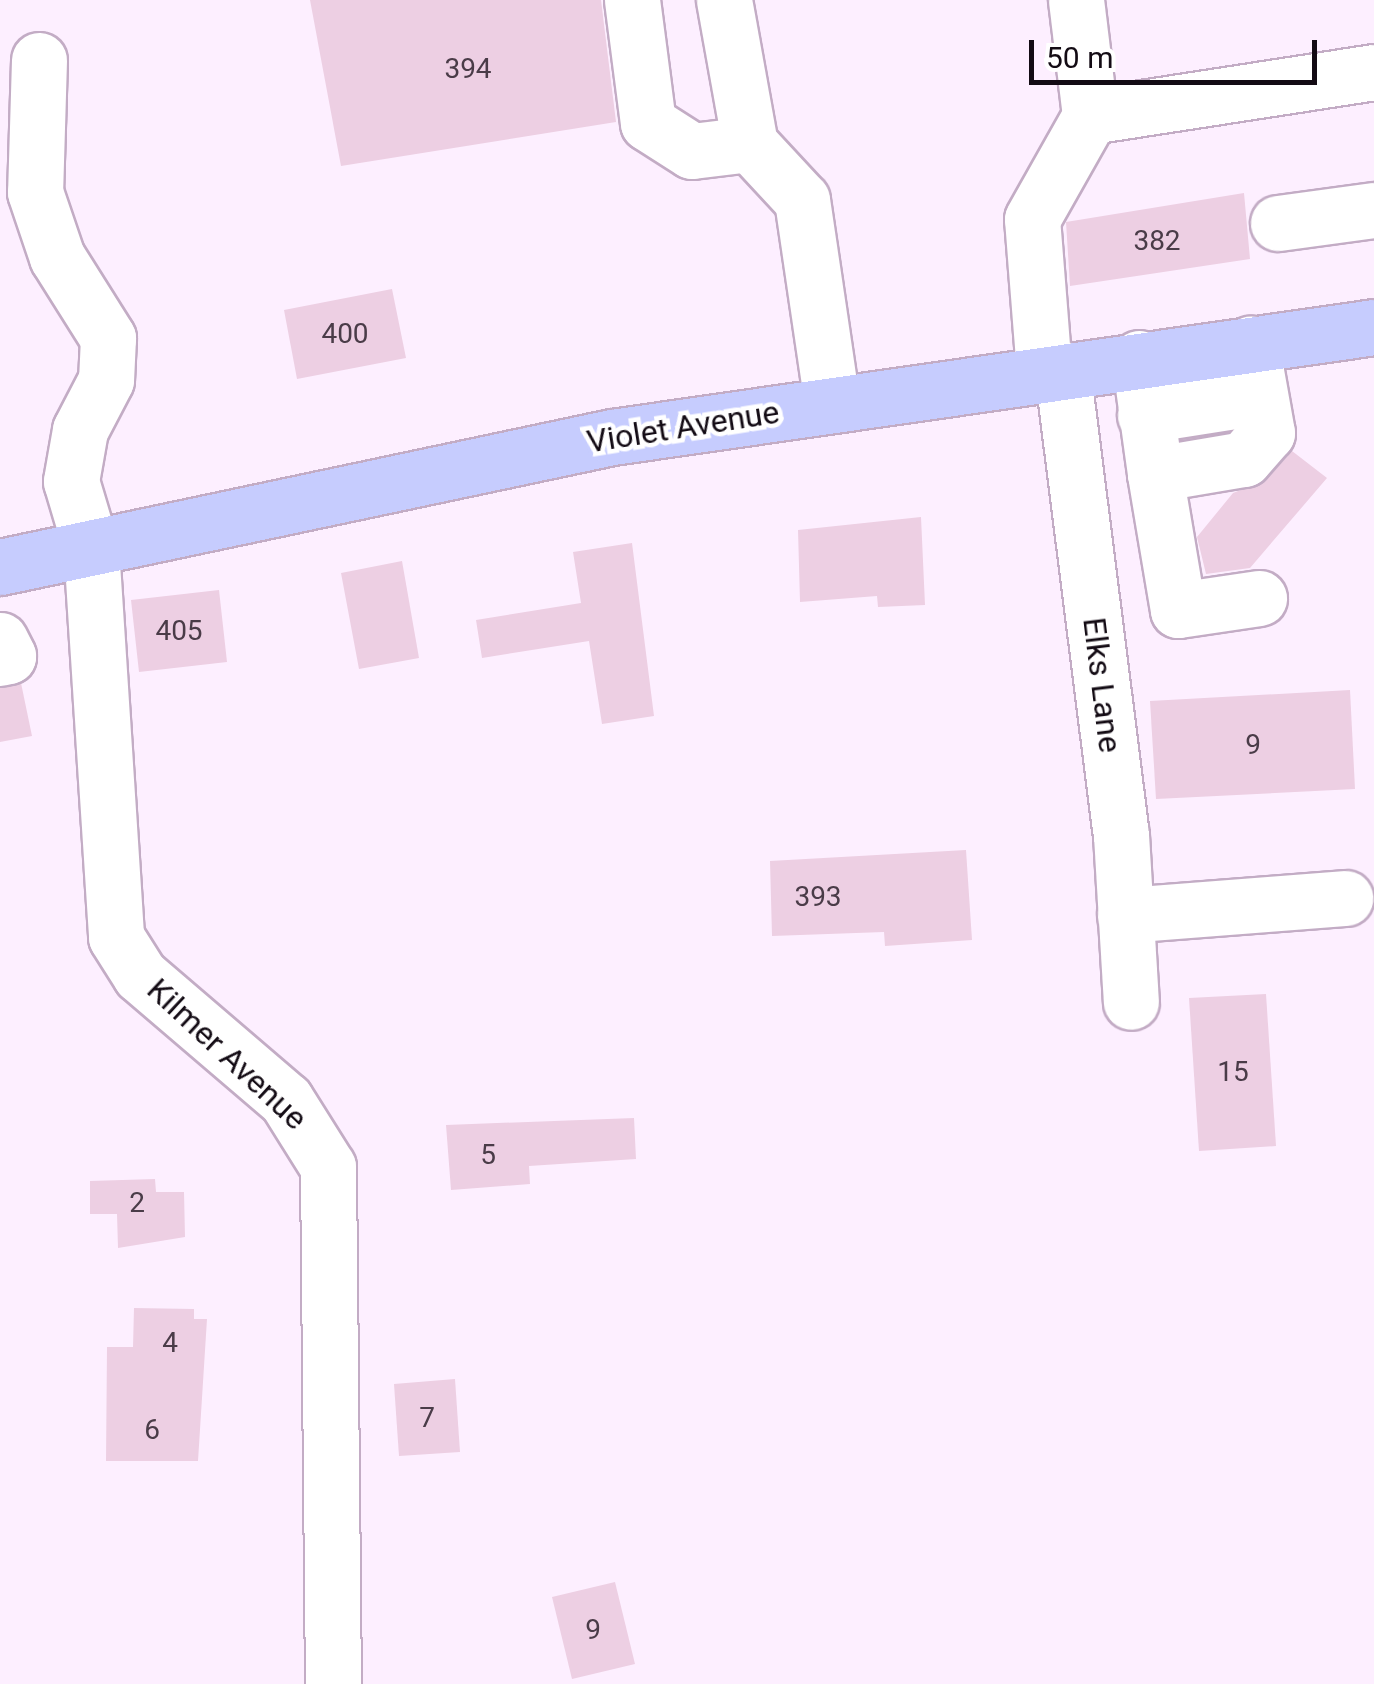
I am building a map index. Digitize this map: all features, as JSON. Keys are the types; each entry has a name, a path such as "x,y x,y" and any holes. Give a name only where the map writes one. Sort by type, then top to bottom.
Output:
{"main road":[{"name":"Violet Avenue","path":"0,567 612,436 1374,327"}],"street":[{"path":"632,0 648,122 692,150 750,144"},
{"path":"724,0 750,144 802,200 832,403"},
{"path":"1076,0 1090,116 1374,72"},
{"name":"Kilmer Avenue","path":"39,60 35,192 56,257 108,338 106,380 80,430 71,481 91,548 116,937 140,974 286,1100 328,1167 333,1684"},
{"name":"Elks Lane","path":"1090,116 1032,220 1125,915 1131,1002"},
{"path":"1278,223 1374,210"},
{"path":"1155,474 1244,459 1267,433 1251,343"},
{"path":"1139,358 1178,610 1259,598"},
{"path":"1145,415 1260,397"},
{"path":"0,640 8,656 0,658"},
{"path":"1125,915 1345,898"}],"building":[{"path":"310,0 601,0 616,122 341,166"},
{"path":"1244,193 1250,259 1070,286 1066,222"},
{"path":"392,289 406,358 297,379 284,310"},
{"path":"1292,451 1327,478 1250,568 1206,574 1197,537 1233,493 1266,480"},
{"path":"921,517 925,605 878,607 877,596 800,602 798,530"},
{"path":"632,543 654,716 602,724 589,641 482,658 476,620 581,603 573,552"},
{"path":"402,561 419,658 359,669 341,573"},
{"path":"219,590 227,662 139,672 131,600"},
{"path":"21,683 32,736 0,742 0,688"},
{"path":"1350,690 1355,789 1156,799 1150,701"},
{"path":"966,850 972,940 885,946 884,932 772,936 770,861"},
{"path":"1266,994 1276,1146 1199,1151 1189,998"},
{"path":"634,1118 636,1159 529,1166 530,1184 451,1190 446,1125"},
{"path":"155,1179 156,1192 184,1192 185,1237 118,1248 117,1214 90,1214 90,1181"},
{"path":"134,1308 194,1309 194,1319 207,1319 198,1461 106,1461 107,1347 133,1347"},
{"path":"455,1379 460,1452 399,1456 394,1384"},
{"path":"615,1582 635,1664 572,1679 552,1597"}]}
